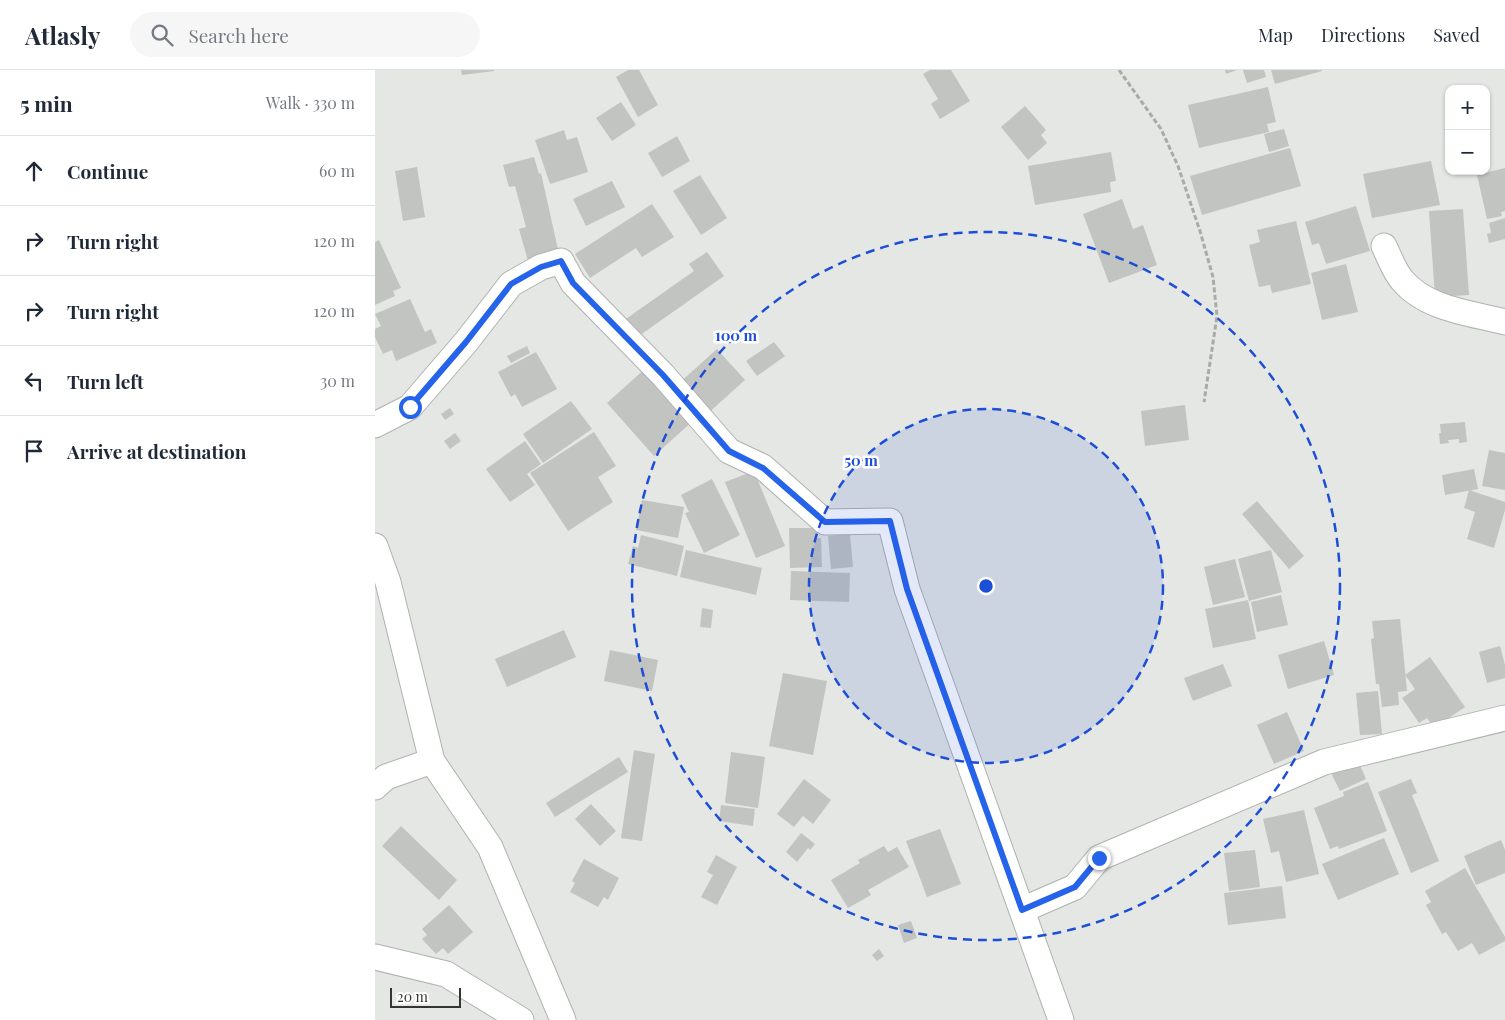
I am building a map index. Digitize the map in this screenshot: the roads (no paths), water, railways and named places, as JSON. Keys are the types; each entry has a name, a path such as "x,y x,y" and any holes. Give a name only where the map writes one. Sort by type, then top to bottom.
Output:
{"street":[{"path":"1384,246 1401,279 1418,296 1440,306 1505,322"},
{"path":"375,425 410,407 466,342 511,284 541,267 561,261 573,283 663,375 729,451 763,468 825,522 890,521 907,589 1061,1020"},
{"path":"375,546 388,582 432,761 491,847 563,1020"},
{"path":"1022,910 1075,887 1099,858 1324,762 1505,718"},
{"path":"375,787 386,777 432,761"},
{"path":"375,957 446,974 521,1020"}]}
